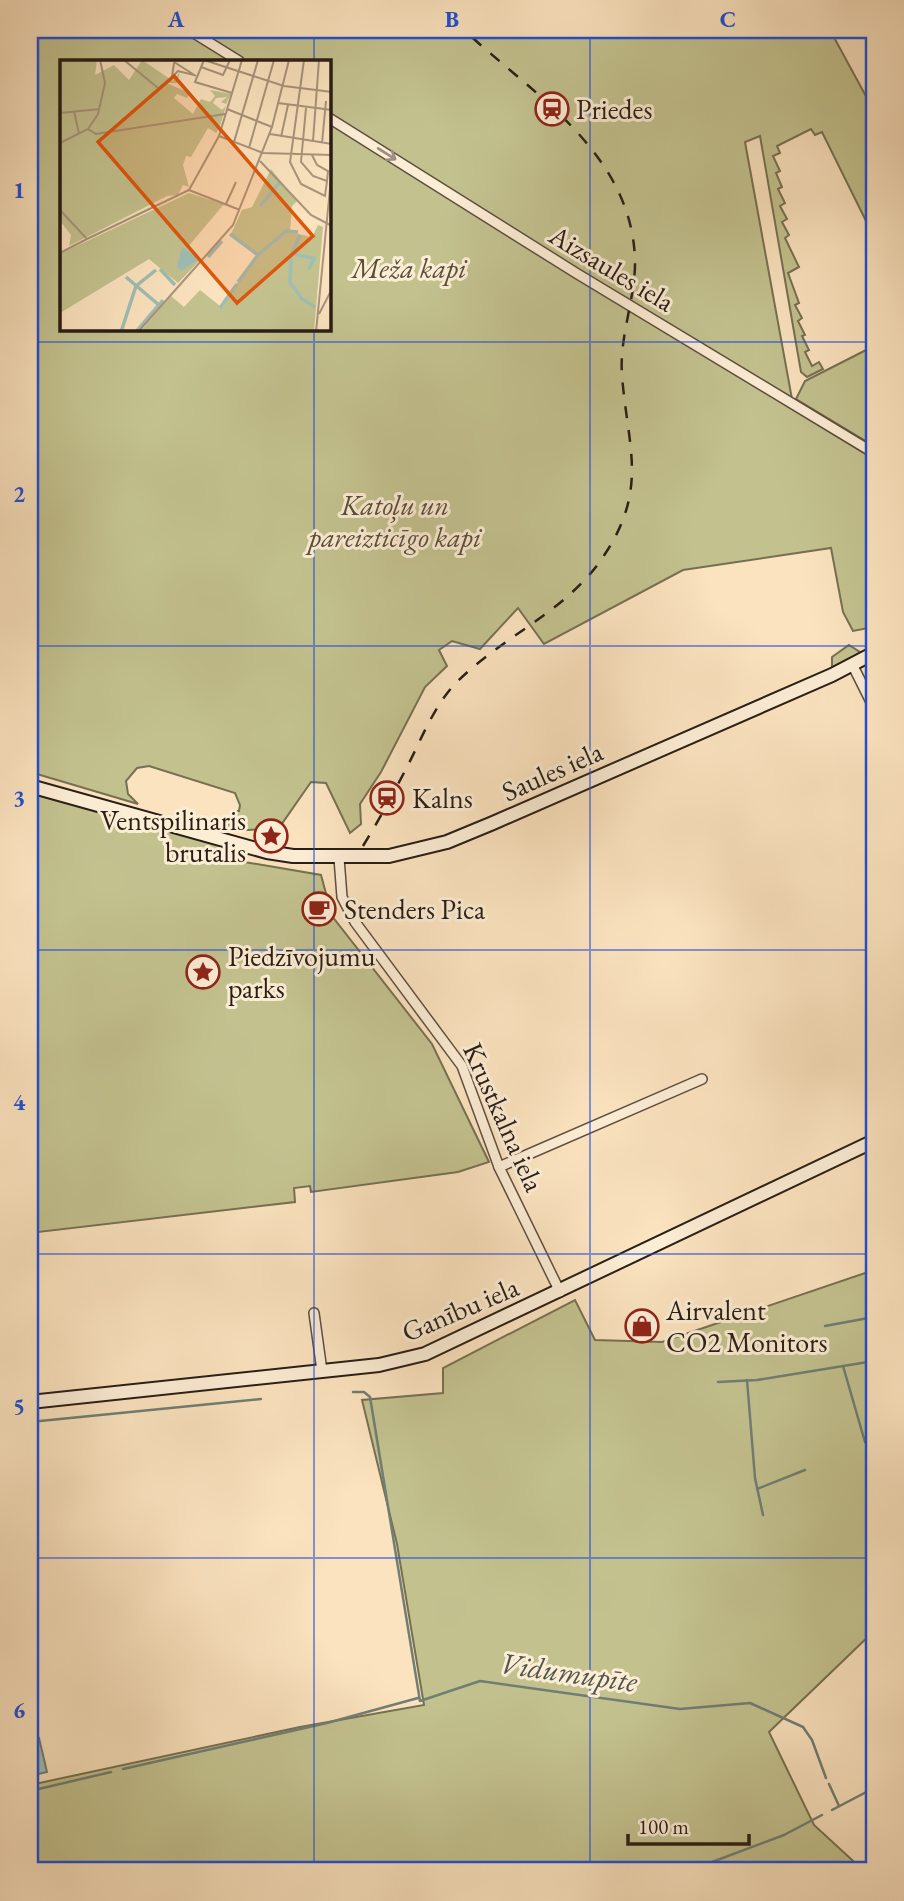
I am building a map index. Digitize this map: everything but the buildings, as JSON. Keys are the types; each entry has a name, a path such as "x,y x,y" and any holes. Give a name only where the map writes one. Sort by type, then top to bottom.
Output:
{"street":[{"path":"189,30 237,60"},
{"name":"Aizsaules iela","path":"331,119 564,266 874,453"},
{"name":"Saules iela","path":"30,786 267,852 339,858 389,856 447,842 853,666 874,653"},
{"path":"853,666 874,708"},
{"name":"Krustkalna iela","path":"339,858 342,897 355,922 462,1066 499,1167 561,1292"},
{"path":"499,1167 702,1079"},
{"name":"Ganību iela","path":"30,1402 379,1366 425,1354 561,1292 874,1141"},
{"path":"314,1313 322,1371"}],"green space":[{"path":"30,30 830,30 874,111 874,218 866,221 822,132 815,135 811,129 777,146 780,153 773,156 780,171 776,173 782,187 778,189 785,203 780,206 787,219 782,222 789,235 785,238 799,267 788,273 799,303 795,305 802,318 798,321 809,350 805,352 812,366 819,362 823,369 807,377 801,372 760,136 745,142 794,410 874,459 874,627 853,631 843,612 831,548 683,570 544,644 518,608 480,649 452,641 439,650 447,666 425,687 381,772 360,804 361,824 350,833 326,783 311,782 281,825 264,829 232,831 220,828 231,824 235,811 239,811 240,805 235,793 149,766 137,768 126,781 128,794 138,804 30,772"},
{"path":"874,346 874,446 796,399 805,381"},
{"path":"849,645 863,654 832,670 832,657"},
{"name":"Piedzīvojumu parks","path":"30,790 222,845 239,861 321,875 332,916 432,1044 489,1162 458,1172 311,1192 310,1186 294,1188 295,1202 30,1233"},
{"path":"874,1270 874,1631 769,1732 814,1825 864,1871 30,1871 30,1785 300,1727 424,1705 397,1544 362,1400 443,1393 443,1368 575,1300 595,1340 662,1342"}],"water":[{"path":"39,1738 47,1772 30,1776 30,1740"}],"waterway":[{"path":"825,1326 874,1317"},
{"path":"718,1382 757,1380 874,1361"},
{"path":"843,1366 865,1442"},
{"path":"747,1380 755,1478 763,1515"},
{"name":"Vidumupīte","path":"353,1392 364,1392 370,1397 420,1701 480,1681 680,1709 750,1703 803,1727 812,1740 826,1778"},
{"path":"30,1422 261,1399"},
{"path":"757,1489 805,1470"},
{"path":"123,1769 327,1723 418,1698"},
{"path":"30,1791 111,1772"},
{"name":"Vidumupīte","path":"829,1784 839,1806"},
{"name":"Vidumupīte","path":"832,1810 874,1788"},
{"path":"688,1871 784,1835 822,1815"}],"railway":[{"path":"363,846 447,694 472,668 553,608 590,574 619,530 631,486 632,466 622,375 623,346 635,274 629,221 616,188 598,157 574,129 464,30"}],"place":[{"name":"Priedes","path":"552,109"},
{"name":"Kalns","path":"387,798"},
{"name":"Ventspilinaris brutalis","path":"271,836"},
{"name":"Stenders Pica","path":"319,909"},
{"name":"Piedzīvojumu parks","path":"203,972"},
{"name":"Airvalent CO2 Monitors","path":"642,1326"}],"park label":[{"name":"Meža kapi","path":"409,268"},
{"name":"Katoļu un pareizticīgo kapi","path":"395,521"}]}
